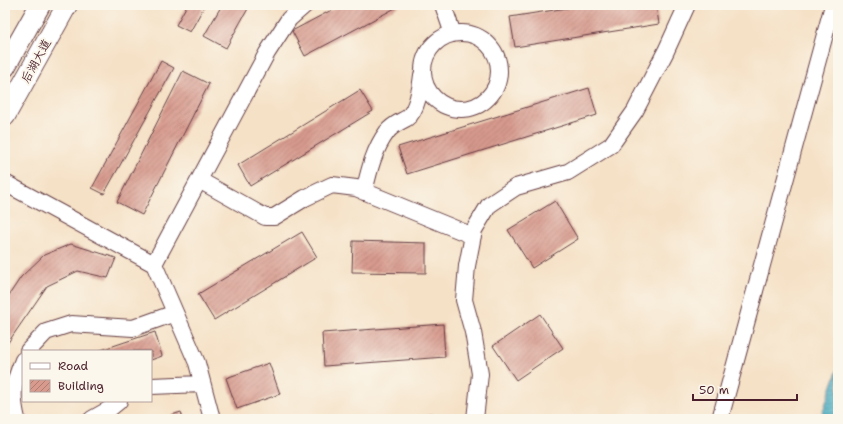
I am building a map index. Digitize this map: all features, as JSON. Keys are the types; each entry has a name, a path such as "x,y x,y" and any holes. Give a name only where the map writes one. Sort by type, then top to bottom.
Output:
{"main road":[{"name":"后湖大道","path":"5,67 40,5"},
{"name":"后湖大道","path":"5,116 67,5"}],"street":[{"path":"154,264 267,53 289,19 305,5"},
{"path":"443,5 453,34"},
{"path":"475,419 480,374 473,332 464,300 467,266 474,230 489,205 516,187 568,172 611,145 635,110 666,51 686,5"},
{"path":"720,419 833,5"},
{"path":"364,192 370,166 387,131 397,122 408,117 414,107 420,92 423,70 426,57 432,47 441,39 453,34 465,33 477,36 488,43 495,53 499,65 499,78 494,90 486,99 475,106 469,108 450,107 439,102 430,93 425,82 423,70"},
{"path":"199,180 265,217 274,217 305,198 332,185 356,188 473,236"},
{"path":"5,184 154,264 197,364 212,419"},
{"path":"29,350 46,332 71,324 133,328 175,313"},
{"path":"17,419 13,404 14,381 22,362"},
{"path":"152,386 202,384"},
{"path":"92,419 108,410 118,402"}],"water":[{"path":"838,368 838,419 820,419"}],"building":[{"path":"187,5 205,5 190,32 176,25"},
{"path":"222,5 250,5 226,48 204,36"},
{"path":"341,5 401,5 305,56 292,31"},
{"path":"586,5 656,5 659,24 515,47 510,17"},
{"path":"161,61 174,68 104,194 92,188"},
{"path":"183,71 209,84 142,215 117,202"},
{"path":"589,88 597,115 407,174 398,147"},
{"path":"360,90 373,111 250,186 238,165"},
{"path":"555,201 578,239 532,268 508,230"},
{"path":"302,232 317,257 214,320 198,294"},
{"path":"353,241 426,243 426,273 352,272"},
{"path":"71,244 116,258 108,278 78,271 47,286 5,347 5,301 21,277 44,255"},
{"path":"540,314 563,348 516,380 493,346"},
{"path":"443,324 445,357 324,366 322,333"},
{"path":"155,332 162,356 152,360 152,350 101,350"},
{"path":"269,363 280,394 237,409 226,378"},
{"path":"181,412 183,419 159,419"},
{"path":"432,414 433,419 417,419"}]}
